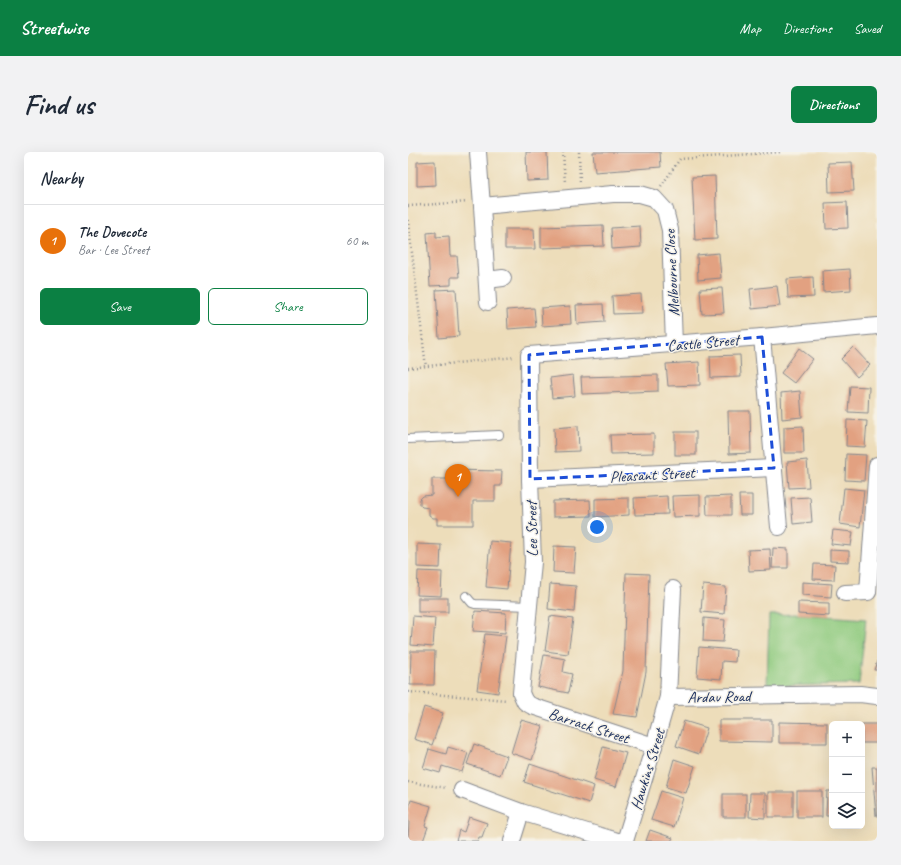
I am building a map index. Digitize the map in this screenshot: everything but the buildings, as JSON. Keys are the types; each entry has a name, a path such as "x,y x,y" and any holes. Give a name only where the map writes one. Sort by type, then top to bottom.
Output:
{"street":[{"path":"478,152 488,302"},
{"path":"482,204 613,194 640,194 654,198"},
{"name":"Melbourne Close","path":"654,198 665,210 670,230 674,345"},
{"path":"487,280 503,278"},
{"name":"Castle Street","path":"529,355 762,338 877,326"},
{"path":"762,338 779,527"},
{"name":"Lee Street","path":"525,702 521,693 532,562 529,355"},
{"path":"845,593 868,592 875,532 877,465"},
{"name":"Pleasant Street","path":"530,479 774,468"},
{"name":"Ardav Road","path":"673,589 668,697 860,694 877,696"},
{"name":"Hawkins Street","path":"625,841 668,697"},
{"name":"Barrack Street","path":"525,702 532,706 654,746"},
{"path":"462,790 521,812 617,841"},
{"path":"512,841 521,812"}],"lane":[{"path":"408,438 499,435"},
{"path":"466,596 475,604 529,606"}],"path":[{"path":"563,152 574,198"},
{"path":"574,198 579,152"},
{"path":"654,198 680,159 782,152"},
{"path":"408,206 482,204"},
{"path":"408,220 426,366"},
{"path":"408,368 529,355"},
{"path":"408,692 525,702"},
{"path":"408,782 462,790"}],"highlighted area":[{"path":"762,337 774,468 530,479 529,355"}],"green space":[{"path":"798,614 866,619 859,684 767,686 769,615"}],"place":[{"name":"The Dovecote","path":"458,497"}]}
